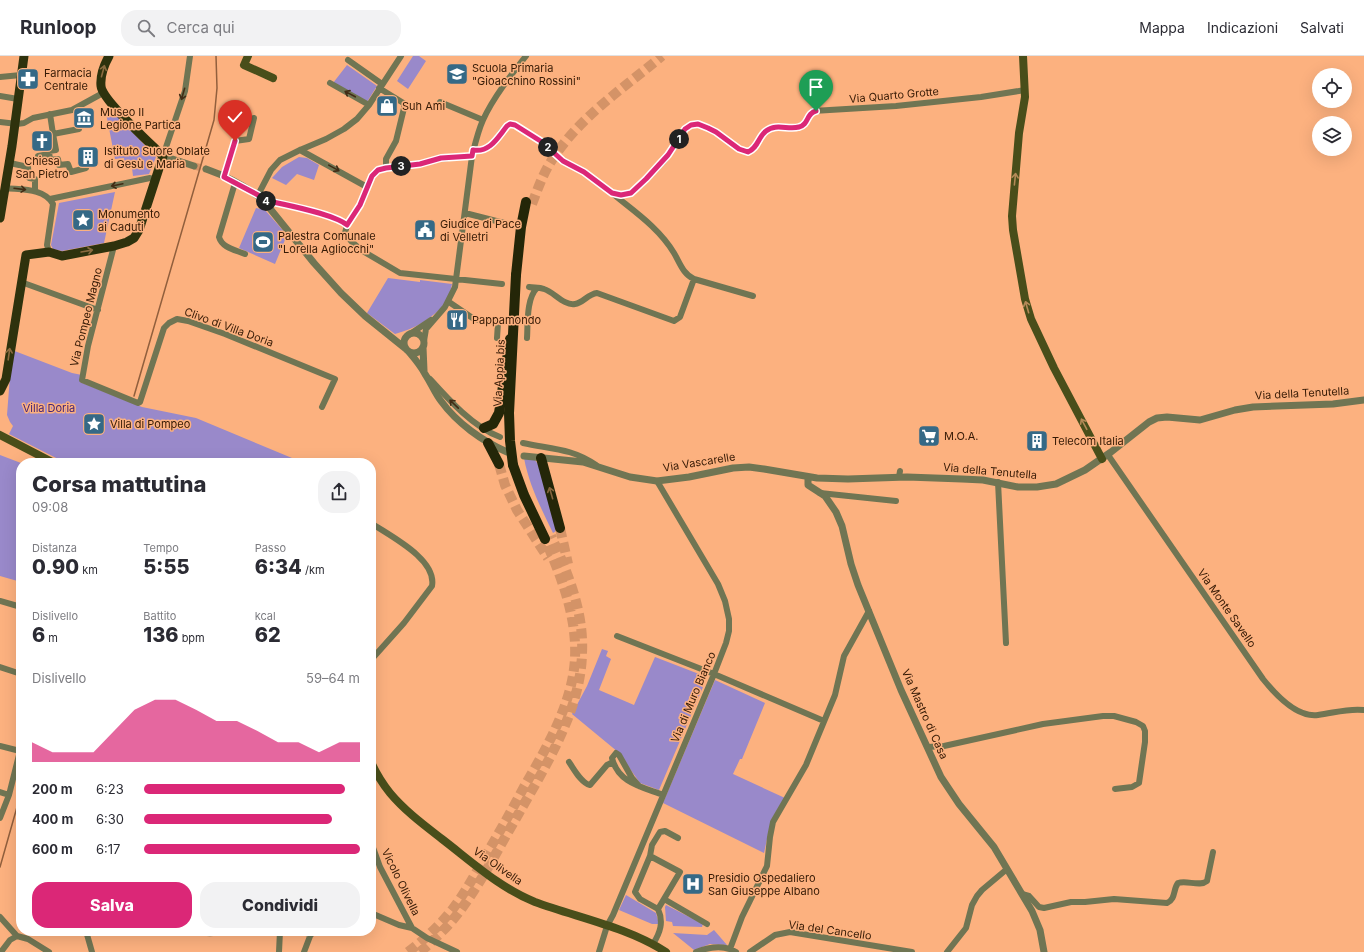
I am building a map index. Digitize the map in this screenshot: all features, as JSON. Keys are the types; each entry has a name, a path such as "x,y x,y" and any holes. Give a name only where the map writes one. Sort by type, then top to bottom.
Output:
{"highway":[{"name":"Via Appia bis","path":"529,203 527,228 514,317 509,413 510,441 548,538"},
{"name":"Via Appia bis","path":"519,276 516,409 516,435 519,462"},
{"path":"484,428 493,424 498,416 507,352 514,317"},
{"path":"488,442 499,464"},
{"path":"541,458 560,528"}],"main road":[{"path":"0,218 10,163 24,56"},
{"path":"0,391 6,379 26,256 49,252 62,256 114,246 134,238 139,230 162,156 103,93 101,87 101,77 109,56"},
{"path":"248,56 244,65 273,78"},
{"path":"1023,56 1025,90 1019,133 1012,230 1026,301 1032,322 1043,346 1105,457"},
{"path":"0,435 44,458"},
{"name":"Via Olivella","path":"376,772 381,781 398,802 495,881 526,898 607,926 653,944 666,952"}],"street":[{"path":"190,56 185,91 162,156 194,166"},
{"path":"260,198 276,164 286,156 326,139 344,129 357,119 369,104 401,56"},
{"path":"507,452 488,442 467,427 450,412 438,396 425,373 424,344 425,331 449,302 457,279 473,153 483,120 507,81 526,56"},
{"path":"348,60 405,104 396,141 386,159 386,168"},
{"path":"0,77 21,75"},
{"path":"330,83 369,104"},
{"name":"Via Quarto Grotte","path":"612,193 624,195 634,191 664,161 678,142 685,129 694,124 701,124 739,149 748,152 754,148 762,134 767,130 776,127 800,127 805,124 809,114 814,111 896,106 981,97 1025,90"},
{"path":"0,122 24,123 33,118 72,110 103,93"},
{"path":"0,96 18,99"},
{"path":"440,102 483,120"},
{"path":"38,156 49,154 49,151 56,150 50,114"},
{"path":"224,177 235,141 249,139 254,118"},
{"path":"502,284 407,275 395,271 367,254 351,241 345,233 347,225 359,207 373,174 378,170 386,168 420,164 441,158 482,151 488,148 507,126 510,124 515,125 542,142 563,161 584,172 612,193 656,230 674,252 684,272 689,276 694,279 753,296"},
{"path":"53,134 79,129"},
{"path":"300,150 367,187"},
{"path":"49,154 50,160 58,159 59,165 68,164 71,172 86,168"},
{"path":"10,163 28,167 29,178 35,179 35,191"},
{"path":"206,169 224,177 260,198 328,216 340,220 347,225"},
{"path":"50,199 150,178 155,180"},
{"path":"235,183 219,237 223,245 245,254"},
{"path":"5,188 35,191 50,199 53,204 47,245 49,252"},
{"path":"260,198 336,288 355,308 412,353 419,352 424,344"},
{"path":"465,213 508,224"},
{"name":"Via Pompeo Magno","path":"114,246 88,346 82,380 138,403"},
{"path":"529,287 547,290 566,302 574,304 597,293 674,321 680,317 694,279"},
{"path":"21,282 98,310"},
{"path":"527,338 530,300 532,292 537,288"},
{"path":"449,302 474,319 498,323 497,338"},
{"name":"Clivo di Villa Doria","path":"138,403 142,400 164,328 177,318 225,334 335,379 322,407"},
{"path":"436,318 408,335 404,344 425,373 457,408 484,428 500,437"},
{"path":"382,330 397,337 419,334 424,344"},
{"name":"Via della Tenutella","path":"808,477 835,479 899,474 969,479 1037,487 1056,484 1074,476 1105,457 1149,422 1159,417 1200,420 1229,411 1253,407 1333,404 1364,400"},
{"path":"522,443 558,448 573,452 597,466"},
{"name":"Via Monte Savello","path":"1105,457 1263,679 1279,696 1294,708 1309,715 1318,715 1349,709 1364,710"},
{"name":"Via Vascarelle","path":"519,462 541,458 582,462 630,477 657,480 683,478 733,468 749,467 808,477"},
{"name":"Via Mastro di Casa","path":"808,477 808,484 832,505 840,520 851,564 869,611 902,690 948,789 991,843 1022,894 1039,926 1044,952"},
{"name":"Via di Muro Bianco","path":"599,952 607,926 613,915 714,674 729,631 729,616 718,584 657,480"},
{"path":"998,482 1006,643"},
{"path":"820,493 896,501"},
{"path":"376,527 420,557 428,566 433,582 432,586 410,614 376,654"},
{"path":"0,603 16,606"},
{"path":"696,952 713,947 733,950 742,917 767,866 773,822 802,773 835,695 844,656 869,611"},
{"path":"617,636 714,674 824,721"},
{"path":"0,667 16,672"},
{"path":"928,747 948,745 1048,724 1103,716 1121,717 1143,726 1145,731 1145,742 1139,784 1133,787 1115,789"},
{"path":"0,746 16,748"},
{"path":"639,786 632,778 619,755 616,753 613,755 612,762 621,776 629,782 639,786 663,794"},
{"path":"569,762 582,781 587,785 590,785 607,765 612,762"},
{"path":"0,818 16,764"},
{"path":"0,792 8,795"},
{"path":"653,944 660,933 661,917 658,909 640,899 635,892 650,856 652,845 660,832 663,831 678,838"},
{"path":"1022,894 1029,896 1039,907 1044,908 1070,902 1114,900 1168,902 1173,898 1175,886 1178,882 1203,884 1207,881 1213,852"},
{"name":"Vicolo Olivella","path":"376,856 380,867 412,928 428,938 457,952"},
{"path":"650,856 680,872 658,909"},
{"path":"948,952 966,928 972,905 977,896 1007,869"},
{"path":"664,899 707,924"},
{"path":"376,915 399,925 412,928"},
{"path":"0,917 16,935"},
{"name":"Via del Cancello","path":"750,952 775,935 790,932 912,952"},
{"path":"2,952 10,940 17,936 28,939 49,952"},
{"path":"87,936 92,952"},
{"path":"279,952 280,936"},
{"path":"304,952 311,936"}],"green space":[{"path":"413,56 419,56 426,61 408,89 397,81"},
{"path":"347,65 377,86 367,102 333,83"},
{"path":"107,109 112,111 156,157 149,174 133,176 132,168 125,168 124,158 115,159 106,113"},
{"path":"299,157 307,158 319,165 314,180 297,174 286,185 272,178 282,167"},
{"path":"115,192 104,243 62,251 53,249 51,245 59,203"},
{"name":"Palestra Comunale \"Lorella Agliocchi\"","path":"256,208 265,210 287,235 275,264 239,248"},
{"path":"388,278 452,284 446,302 436,313 416,326 395,334 367,313"},
{"name":"Villa Doria","path":"12,350 72,373 82,375 80,382 142,407 196,418 292,458 56,458 9,434 13,426 7,415"},
{"path":"0,455 16,461 16,581 0,576"},
{"path":"524,458 535,460 541,468 556,531 553,533 532,487"},
{"path":"602,649 608,651 606,656 611,659 599,690 634,705 655,657 699,674 703,678 703,687 659,790 640,783 618,752 572,714 587,686"},
{"path":"715,680 765,703 742,759 740,759 733,774 785,798 769,830 764,853 663,803"},
{"path":"626,895 656,913 659,924 652,924 619,910"},
{"path":"666,905 703,924 702,927 673,926 672,922 666,921"},
{"path":"714,930 727,945 710,944 694,950 673,933 707,935"}],"tunnel":[{"path":"532,204 550,162 577,128 604,103 662,56"},
{"path":"194,166 206,169"},
{"path":"499,464 505,485 517,510 548,558"},
{"path":"560,528 568,564"},
{"path":"420,952 437,937 457,914 483,876 559,740 575,697 580,675 582,653 582,638 578,608 569,578 551,536"},
{"path":"408,952 426,938 442,922 474,877 541,757 564,709 573,675 575,642 571,612 567,597 557,567 545,539"}],"railway":[{"path":"134,396 214,120 217,88 216,56"},
{"path":"0,867 16,811"}],"place":[{"name":"Scuola Primaria \"Gioacchino Rossini\"","path":"457,74"},
{"name":"Farmacia Centrale","path":"28,79"},
{"name":"Suh Ami","path":"387,106"},
{"name":"Museo II Legione Partica","path":"84,118"},
{"name":"Chiesa San Pietro","path":"42,141"},
{"name":"Istituto Suore Oblate di Gesù e Maria","path":"88,157"},
{"name":"Monumento ai Caduti","path":"83,220"},
{"name":"Giudice di Pace di Velletri","path":"425,230"},
{"name":"Palestra Comunale \"Lorella Agliocchi\"","path":"263,242"},
{"name":"Pappamondo","path":"457,320"},
{"name":"Villa di Pompeo","path":"94,424"},
{"name":"M.O.A.","path":"929,436"},
{"name":"Telecom Italia","path":"1037,441"},
{"name":"Presidio Ospedaliero San Giuseppe Albano","path":"693,884"}],"route":[{"path":"235,141 224,177 258,195 263,200 328,216 340,220 347,225 360,205 372,176 378,170 420,164 441,158 472,156 473,150 482,151 488,148 510,124 515,125 542,142 567,164 584,172 612,193 624,195 634,191 664,161 678,142 685,129 691,125 701,124 716,132 739,149 748,152 753,150 765,131 773,127 803,126 810,113 816,111"}]}
